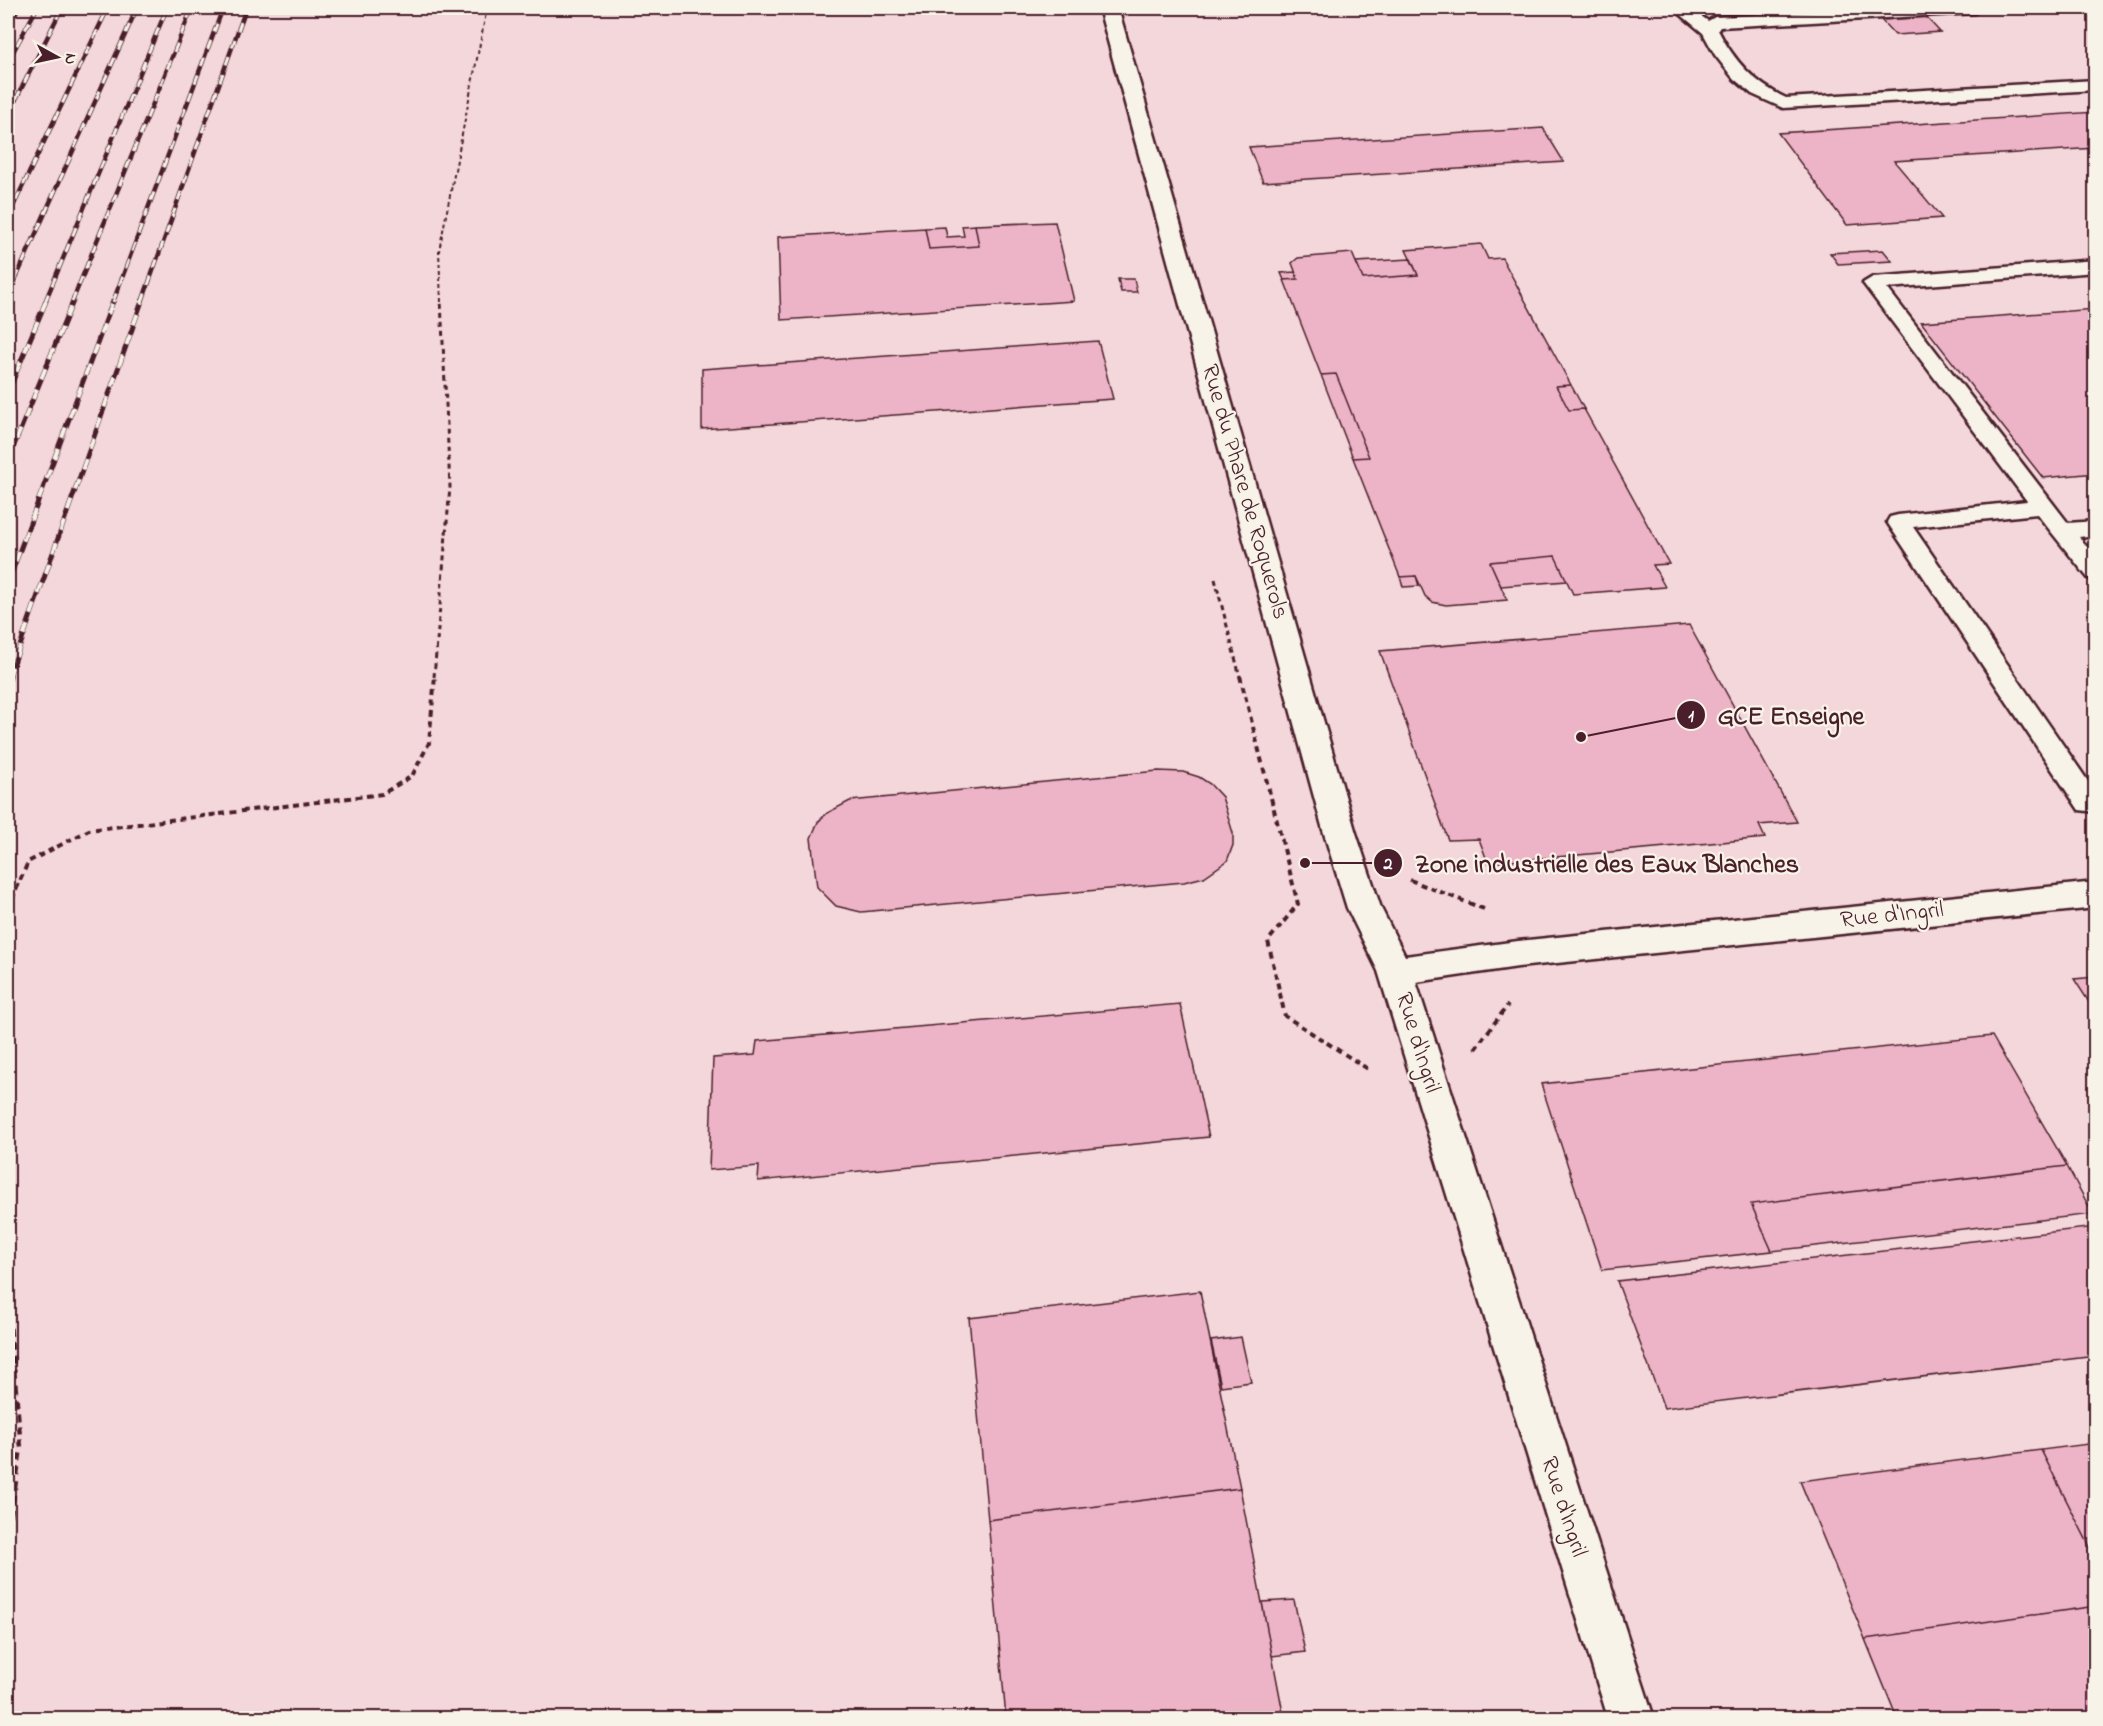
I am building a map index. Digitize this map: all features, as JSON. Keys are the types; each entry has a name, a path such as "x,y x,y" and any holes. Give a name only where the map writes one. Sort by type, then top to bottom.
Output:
{"street":[{"name":"Rue du Phare de Roquerols","path":"1108,8 1339,830 1364,908 1395,970"},
{"name":"Rue d'Ingril","path":"1631,1719 1395,970 1518,954 2096,895"}],"lane":[{"path":"8,12 10,8"},
{"path":"1681,8 1710,30 1742,80 1760,92 1783,102 2096,85"},
{"path":"1710,30 1715,22 1975,8"},
{"path":"2096,266 1873,283 2096,573"},
{"path":"2043,506 1898,522 2088,803 2096,802"},
{"path":"2062,531 2096,528"}],"path":[{"path":"8,909 28,862 89,830 382,794 412,776 429,743 450,488 439,251 487,8"},
{"path":"8,1300 21,1448 8,1534"}],"shaded area":[{"path":"8,8 2095,8 2095,1718 8,1718"}],"building":[{"path":"1926,17 1940,32 1895,35 1881,20"},
{"path":"2096,112 2096,148 1894,161 1942,218 1847,225 1778,133"},
{"path":"1543,128 1564,162 1263,182 1249,147"},
{"path":"1055,222 1074,301 781,320 778,237 925,228 929,249 979,246 975,225"},
{"path":"975,225 979,246 929,249 925,228 945,227 947,237 964,236 962,226"},
{"path":"1481,244 1488,259 1502,258 1571,385 1556,386 1569,410 1584,409 1669,564 1653,565 1665,587 1573,594 1555,556 1490,562 1507,600 1446,605 1432,602 1425,596 1416,576 1400,577 1353,458 1369,457 1336,374 1321,375 1284,280 1298,279 1292,263 1298,258 1352,253 1363,279 1418,275 1406,250"},
{"path":"1883,250 1892,261 1838,264 1830,253"},
{"path":"1411,259 1418,275 1363,279 1356,262"},
{"path":"1295,272 1298,279 1284,280 1281,273"},
{"path":"1118,279 1134,279 1137,292 1121,292"},
{"path":"2096,309 2096,473 2043,478 1921,322"},
{"path":"1098,341 1113,399 702,429 702,369"},
{"path":"1336,374 1369,457 1353,458 1321,375"},
{"path":"1571,385 1584,409 1569,410 1556,386"},
{"path":"1555,556 1567,581 1501,586 1490,562"},
{"path":"1416,576 1419,586 1403,587 1400,577"},
{"path":"1689,625 1797,822 1759,825 1765,838 1488,863 1479,839 1448,840 1380,651"},
{"path":"1158,771 1183,772 1199,777 1210,784 1222,797 1233,833 1233,845 1227,861 1204,877 1184,882 861,912 836,906 817,887 811,838 818,822 827,813 850,801"},
{"path":"2096,977 2096,1013 2074,979"},
{"path":"1180,1004 1209,1137 758,1181 759,1166 709,1170 713,1058 755,1055 757,1041"},
{"path":"1992,1036 2067,1166 1751,1204 1772,1251 1602,1270 1541,1084"},
{"path":"2067,1166 2093,1214 1772,1251 1751,1204"},
{"path":"2096,1227 2096,1356 1664,1408 1617,1281"},
{"path":"1200,1291 1240,1488 988,1520 969,1318"},
{"path":"1241,1337 1251,1382 1221,1386 1211,1341"},
{"path":"2096,1443 2096,1559 2041,1450"},
{"path":"2041,1450 2096,1559 2096,1606 1865,1639 1800,1481"},
{"path":"1240,1488 1284,1718 1006,1718 988,1520"},
{"path":"1294,1600 1305,1652 1272,1656 1262,1602"},
{"path":"2096,1606 2096,1718 1897,1718 1865,1639"}],"railway":[{"path":"8,61 37,8"},
{"path":"8,115 62,8"},
{"path":"8,217 108,8"},
{"path":"8,296 137,8"},
{"path":"45,302 167,8"},
{"path":"72,302 192,8"},
{"path":"113,302 223,8"},
{"path":"142,302 246,8"},
{"path":"8,392 46,301"},
{"path":"8,460 73,301"},
{"path":"8,582 113,301"},
{"path":"9,677 142,301"},
{"path":"8,680 9,676"}],"place":[{"name":"GCE Enseigne","path":"1581,737"},
{"name":"Zone industrielle des Eaux Blanches","path":"1305,863"}]}
